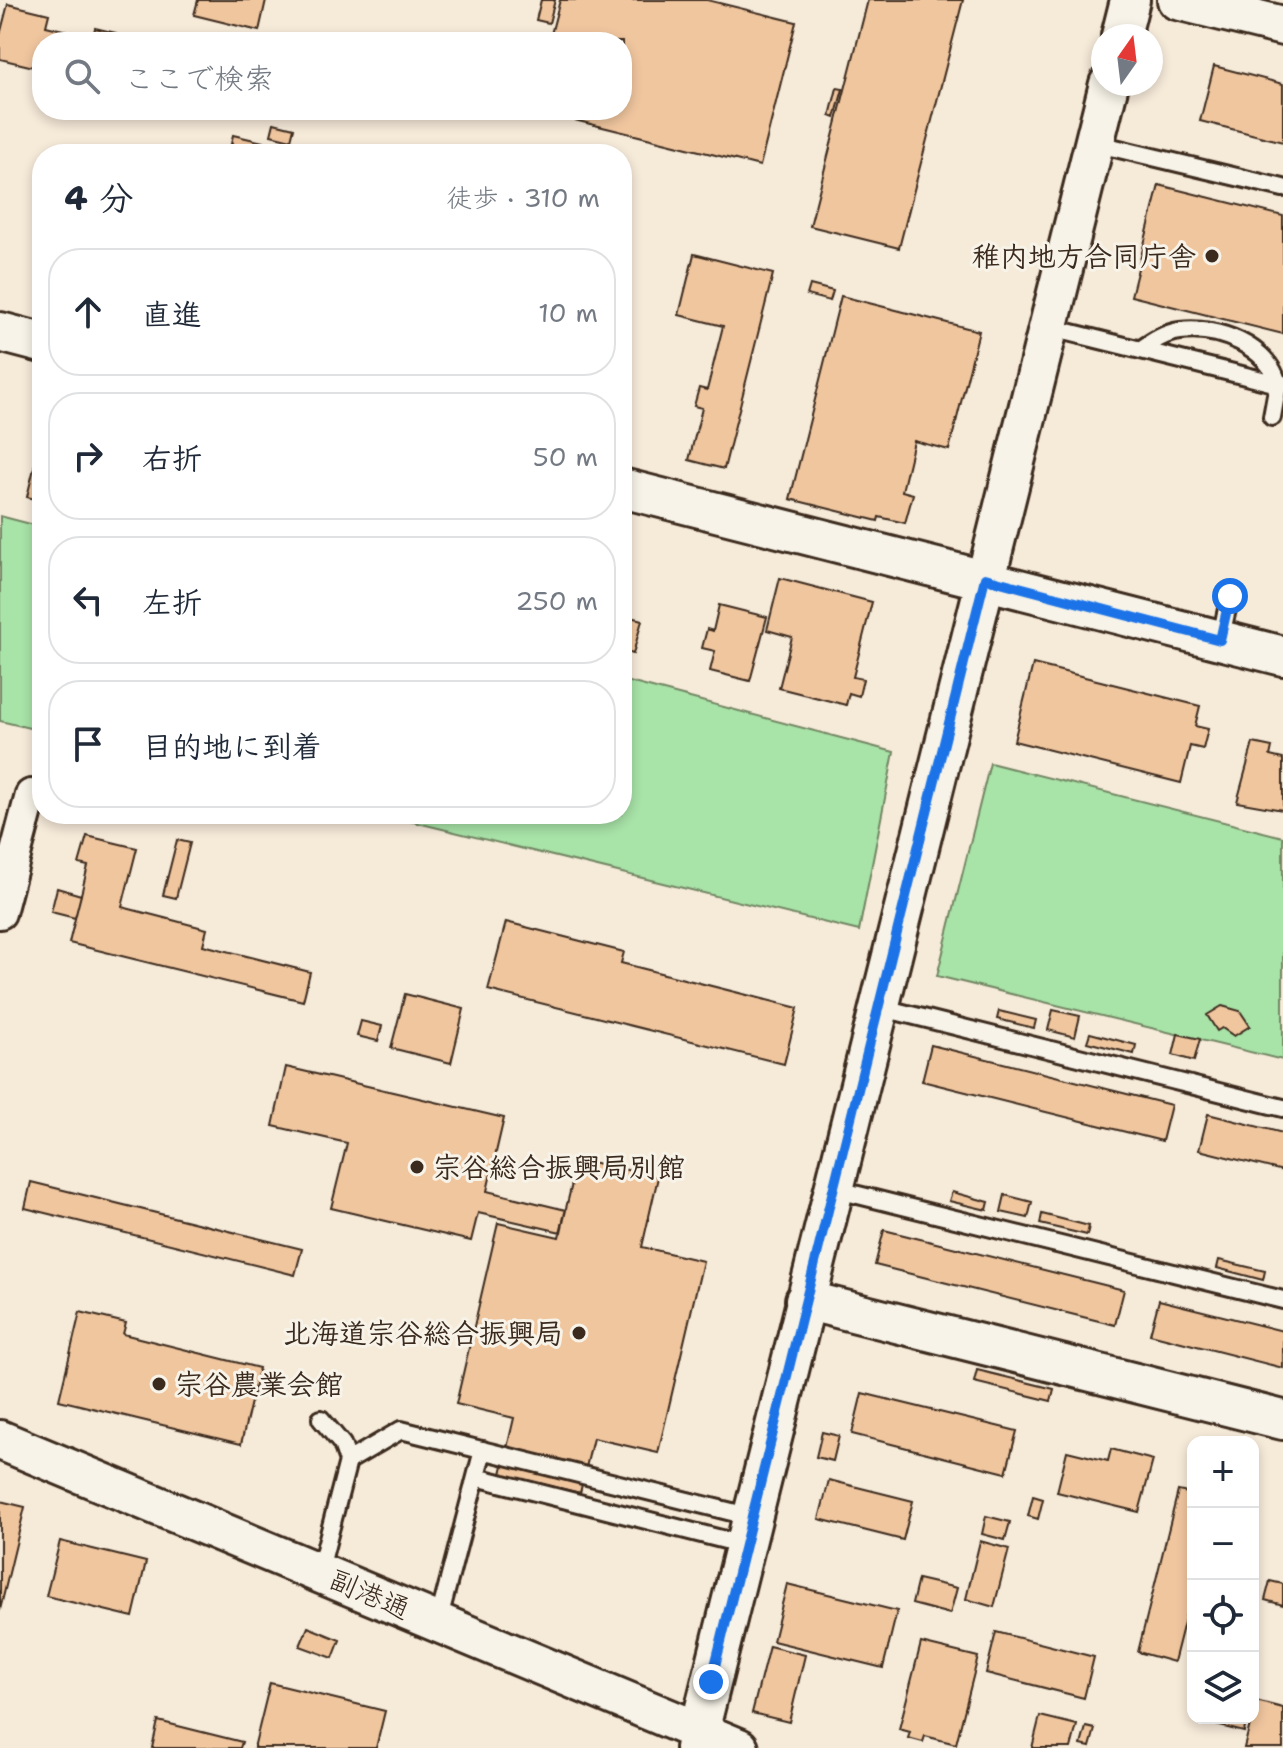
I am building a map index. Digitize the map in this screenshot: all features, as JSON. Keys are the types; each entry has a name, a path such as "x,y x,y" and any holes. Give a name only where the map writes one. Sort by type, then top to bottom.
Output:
{"street":[{"path":"1124,24 1130,0"},
{"path":"1177,0 1283,26"},
{"path":"697,1740 1106,96"},
{"path":"0,332 32,340"},
{"path":"632,490 1283,656"},
{"path":"0,913 31,795"},
{"path":"805,1300 1283,1420"},
{"name":"副港通","path":"0,1440 438,1623 697,1740 739,1748"}],"lane":[{"path":"1094,143 1283,188"},
{"path":"1048,327 1281,384"},
{"path":"1140,350 1161,336 1183,330 1223,337 1255,350 1268,360 1281,384 1272,417"},
{"path":"1220,640 1230,596"},
{"path":"879,1007 1283,1108"},
{"path":"834,1189 1283,1300"},
{"path":"319,1573 348,1461 342,1444 321,1419"},
{"path":"348,1461 401,1430 483,1450 748,1531"},
{"path":"438,1623 483,1450"},
{"path":"476,1477 748,1531"}],"green space":[{"path":"0,516 32,524 32,729 0,721"},
{"path":"632,683 894,752 859,931 422,824 632,824"},
{"path":"990,763 1283,837 1283,1060 937,976"}],"building":[{"path":"198,0 266,0 259,31 194,15"},
{"path":"541,0 555,0 549,23 536,20"},
{"path":"560,0 707,0 796,22 760,166 574,120 632,120 632,32 552,32"},
{"path":"868,0 963,0 899,248 810,226"},
{"path":"8,4 49,14 46,26 72,32 32,32 32,67 0,59 0,35"},
{"path":"1214,66 1283,84 1283,142 1200,121"},
{"path":"837,88 843,89 835,118 830,116"},
{"path":"274,123 294,128 291,140 271,135"},
{"path":"233,135 263,142 263,144 231,144"},
{"name":"稚内地方合同庁舎","path":"1159,185 1283,216 1283,334 1131,296"},
{"path":"694,254 773,274 724,469 689,460 702,408 694,406 699,388 707,390 723,326 679,315"},
{"path":"810,285 833,291 830,301 807,295"},
{"path":"841,296 979,331 949,450 914,441 902,491 913,494 905,523 879,517 878,521 790,499"},
{"path":"32,476 32,498 27,497"},
{"path":"780,578 872,602 853,677 863,679 859,696 849,693 846,705 779,688 792,637 767,630"},
{"path":"719,605 767,617 750,681 710,671 715,651 702,648 707,629 713,631"},
{"path":"632,618 642,620 632,654"},
{"path":"1033,664 1200,706 1195,726 1208,729 1203,749 1190,746 1181,783 1014,741"},
{"path":"1253,743 1272,747 1270,756 1283,759 1283,810 1237,802"},
{"path":"87,836 137,848 122,907 207,929 203,945 310,972 303,1001 69,943 88,866 79,864"},
{"path":"177,840 190,843 176,898 163,895"},
{"path":"57,888 81,895 75,918 51,912"},
{"path":"506,922 624,952 621,963 798,1008 784,1064 488,990"},
{"path":"405,994 464,1009 451,1063 391,1048"},
{"path":"1222,1006 1240,1011 1250,1026 1234,1036 1222,1028 1217,1031 1207,1015"},
{"path":"1053,1010 1080,1016 1075,1037 1048,1030"},
{"path":"999,1011 1036,1020 1034,1028 997,1019"},
{"path":"361,1021 382,1026 378,1041 357,1036"},
{"path":"1090,1033 1136,1045 1134,1054 1087,1042"},
{"path":"1178,1034 1200,1039 1194,1061 1173,1055"},
{"path":"931,1045 1171,1105 1162,1141 922,1081"},
{"name":"宗谷総合振興局別館","path":"286,1067 504,1118 487,1191 566,1210 561,1232 478,1213 471,1241 331,1208 347,1143 273,1126"},
{"path":"1208,1114 1283,1133 1283,1171 1199,1150"},
{"name":"北海道宗谷総合振興局","path":"578,1159 658,1177 642,1247 703,1261 658,1453 593,1438 580,1493 501,1474 514,1418 456,1404 498,1223 559,1237"},
{"path":"31,1182 302,1249 295,1275 25,1208"},
{"path":"952,1192 989,1202 987,1210 949,1201"},
{"path":"1005,1195 1032,1202 1028,1218 1001,1212"},
{"path":"1042,1214 1089,1226 1087,1235 1040,1224"},
{"path":"884,1230 1124,1290 1115,1325 875,1265"},
{"path":"1219,1260 1265,1271 1263,1280 1217,1268"},
{"path":"1159,1300 1283,1331 1283,1368 1150,1334"},
{"name":"宗谷農業会館","path":"80,1312 126,1323 123,1334 259,1368 241,1444 59,1400"},
{"path":"977,1370 1054,1389 1051,1401 974,1382"},
{"path":"862,1393 1017,1431 1006,1473 852,1434"},
{"path":"822,1432 839,1436 833,1461 816,1457"},
{"path":"1111,1449 1153,1460 1139,1512 1057,1492 1067,1451 1108,1461"},
{"path":"829,1480 913,1501 903,1540 819,1519"},
{"path":"1178,1491 1187,1493 1187,1611 1174,1662 1138,1652"},
{"path":"1033,1496 1043,1499 1038,1519 1028,1516"},
{"path":"0,1501 25,1507 0,1610"},
{"path":"986,1516 1010,1522 1005,1540 982,1534"},
{"path":"60,1541 146,1562 133,1617 46,1596"},
{"path":"980,1541 1009,1549 994,1607 966,1599"},
{"path":"918,1579 957,1588 950,1614 912,1604"},
{"path":"1270,1581 1283,1584 1283,1605 1265,1600"},
{"path":"787,1584 897,1611 883,1668 773,1641"},
{"path":"308,1627 340,1640 333,1658 300,1646"},
{"path":"996,1632 1094,1657 1084,1698 986,1673"},
{"path":"921,1643 978,1657 956,1744 925,1736 923,1742 908,1738 910,1732 899,1729"},
{"path":"769,1646 805,1655 789,1722 752,1713"},
{"path":"270,1683 385,1711 376,1748 254,1748"},
{"path":"1259,1702 1283,1708 1283,1748 1244,1748 1250,1724 1259,1724"},
{"path":"1040,1716 1077,1725 1071,1748 1032,1748"},
{"path":"158,1721 242,1742 240,1748 152,1748"},
{"path":"1212,1724 1246,1724 1244,1732"},
{"path":"1086,1727 1095,1729 1090,1747 1081,1745"}],"place":[{"name":"稚内地方合同庁舎","path":"1212,256"},
{"name":"宗谷総合振興局別館","path":"417,1167"},
{"name":"北海道宗谷総合振興局","path":"579,1333"},
{"name":"宗谷農業会館","path":"159,1384"}],"route":[{"path":"711,1682 985,578 1220,640 1230,596"}]}
